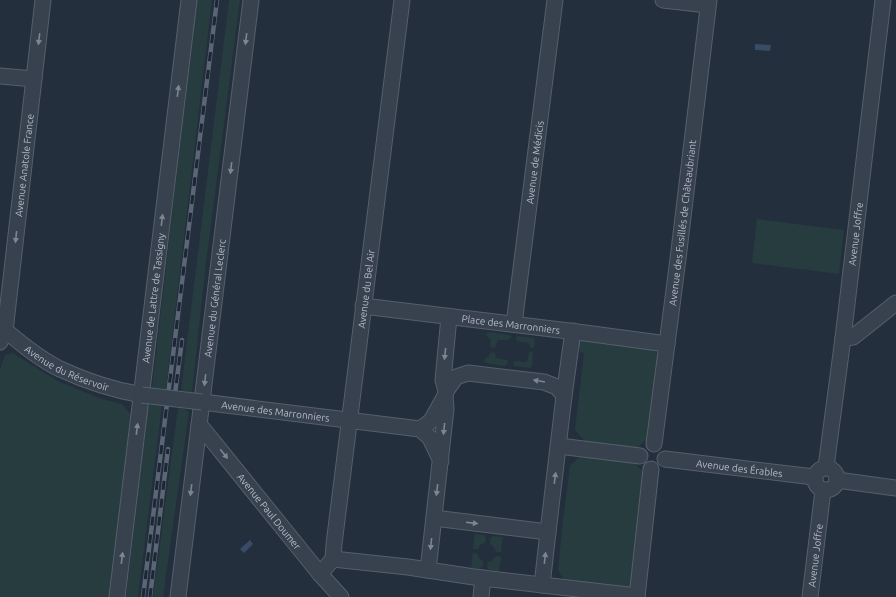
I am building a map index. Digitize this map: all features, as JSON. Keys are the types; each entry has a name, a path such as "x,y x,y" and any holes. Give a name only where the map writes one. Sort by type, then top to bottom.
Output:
{"street":[{"name":"Avenue Anatole France","path":"2,333 43,0"},
{"name":"Avenue de Lattre de Tassigny","path":"117,597 189,0"},
{"name":"Avenue du Général Leclerc","path":"178,597 251,0"},
{"name":"Avenue du Bel Air","path":"333,559 334,536 402,0"},
{"name":"Avenue de Médicis","path":"514,324 556,0"},
{"path":"663,0 708,3"},
{"name":"Avenue Joffre","path":"826,467 843,338 883,0"},
{"name":"Avenue des Fusillés de Châteaubriant","path":"654,444 708,3"},
{"path":"0,76 34,80"},
{"path":"843,338 853,337 896,303"},
{"name":"Place des Marronniers","path":"363,306 573,331 666,344"},
{"name":"Place des Marronniers","path":"428,570 446,408 446,394 443,380 449,317"},
{"name":"Place des Marronniers","path":"542,585 573,331"},
{"name":"Avenue du Réservoir","path":"2,333 60,368 91,382 115,390 142,395 202,402"},
{"path":"420,428 431,421 456,377 468,373 544,382 557,386 564,396"},
{"name":"Avenue des Marronniers","path":"202,402 349,420"},
{"path":"349,420 420,428 430,438 441,461"},
{"name":"Avenue Paul Doumer","path":"199,424 320,574 341,597"},
{"path":"654,444 662,448 665,459 662,466 651,469 644,466 640,456 643,449 654,444"},
{"path":"559,446 640,456"},
{"name":"Avenue des Érables","path":"665,459 814,477"},
{"path":"826,467 833,470 837,476 837,480 834,487 823,490 816,485 814,477 818,470 826,467"},
{"path":"320,574 333,559 637,597 651,469"},
{"path":"837,480 896,488"},
{"name":"Avenue Joffre","path":"810,597 823,490"},
{"path":"434,518 548,532"},
{"path":"481,597 483,578"}],"green space":[{"path":"197,0 212,0 166,389 152,388"},
{"path":"229,0 240,0 206,263 192,392 181,391"},
{"path":"757,219 844,230 839,274 752,263"},
{"path":"490,332 509,335 511,338 508,340 498,340 495,348 493,348 490,346 491,339 486,336 487,333"},
{"path":"517,336 534,338 534,347 531,348 528,343 517,341"},
{"path":"580,338 650,346 659,358 648,440 643,442 637,449 586,443 575,430 584,353 580,352 580,349 576,348"},
{"path":"531,351 533,354 532,366 530,368 514,366 513,363 515,361 527,361 529,352"},
{"path":"491,352 495,353 496,358 507,360 507,364 504,366 486,363 484,361 485,358 489,357"},
{"path":"13,353 60,382 102,399 122,404 131,415 110,597 0,597 0,369 5,355"},
{"path":"152,404 162,405 138,597 126,597 148,406"},
{"path":"178,408 189,412 163,597 153,597"},
{"path":"584,455 634,461 645,474 631,587 627,588 566,582 558,570 570,466"},
{"path":"475,534 484,535 486,538 485,543 480,545 478,549 473,549"},
{"path":"493,536 503,537 501,552 496,552 494,547 490,544"},
{"path":"473,553 477,553 479,558 483,561 483,567 480,569 471,568"},
{"path":"496,556 501,557 499,571 489,570 487,567 488,562 492,561"}],"water":[{"path":"755,44 771,45 770,51 755,50"},
{"path":"250,540 253,544 244,553 240,549"}],"railway":[{"path":"143,597 217,0"},
{"path":"174,401 182,340"},
{"path":"150,597 168,449"}]}
